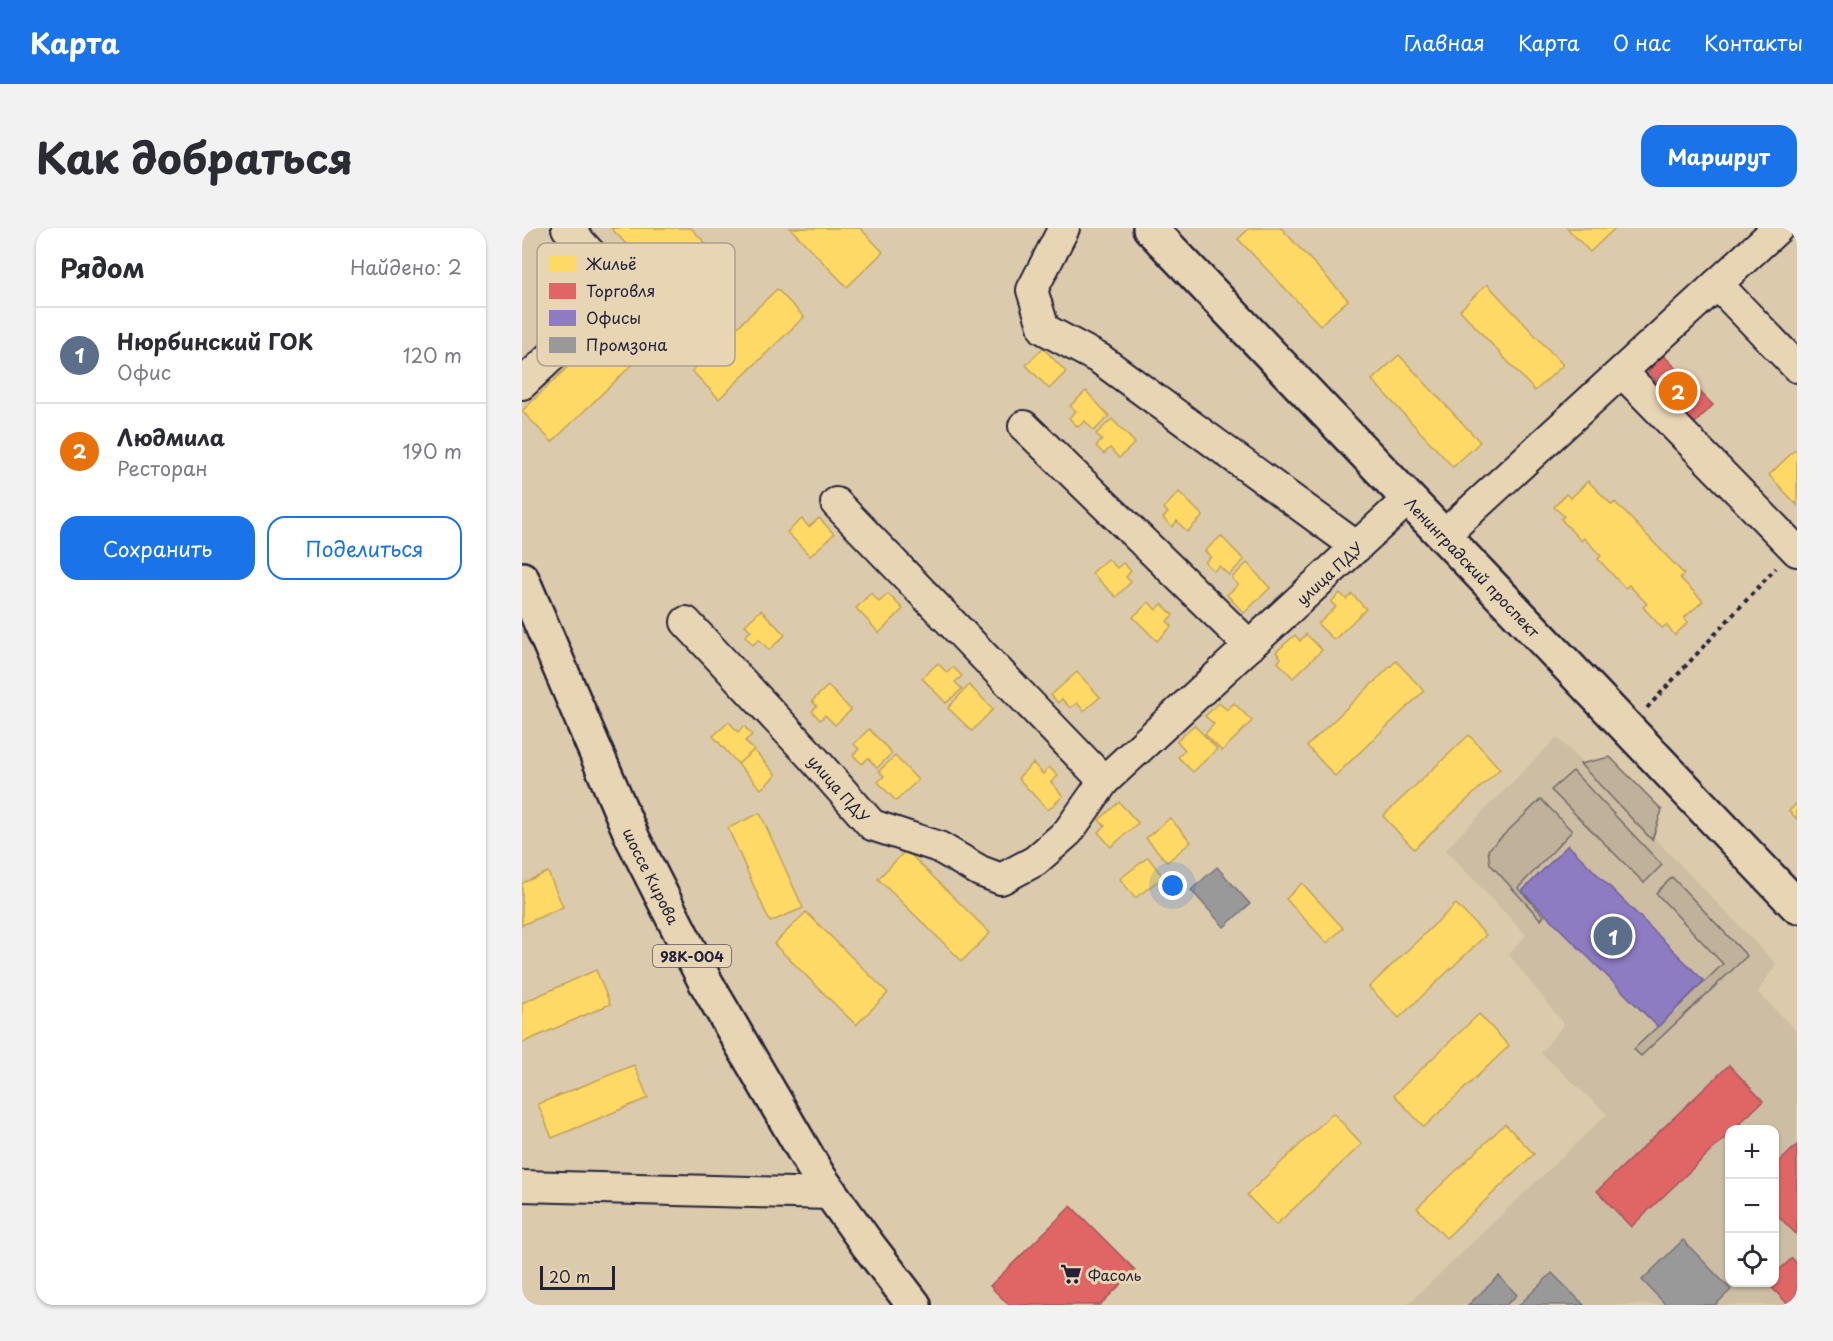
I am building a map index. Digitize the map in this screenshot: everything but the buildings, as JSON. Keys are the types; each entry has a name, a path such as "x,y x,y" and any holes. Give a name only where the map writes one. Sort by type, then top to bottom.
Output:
{"main road":[{"name":"Ленинградский проспект","path":"1150,228 1797,906"},
{"name":"шоссе Кирова","path":"522,579 633,839 705,981 783,1118 831,1194 914,1305"}],"street":[{"path":"567,228 581,243"},
{"path":"1064,228 1032,290 1044,330 1100,359 1357,547"},
{"path":"1443,536 1778,228"},
{"path":"1717,284 1797,367"},
{"path":"522,384 541,366"},
{"path":"1622,372 1790,556"},
{"path":"1024,426 1250,646"},
{"name":"улица ПДУ","path":"686,622 872,825 939,847 980,871 1001,879 1035,861 1068,831 1104,781 1408,499"},
{"path":"836,503 1104,781"},
{"path":"522,1186 831,1194"}],"path":[{"path":"1644,711 1790,556"}],"shaded area":[{"path":"1557,737 1776,964 1758,992 1797,1032 1797,1305 1407,1305 1607,1114 1541,1053 1564,1024 1509,955 1526,935 1445,850"},
{"path":"1610,757 1662,810 1652,840 1580,764"},
{"path":"1573,771 1662,865 1644,883 1551,790"},
{"path":"1541,799 1572,831 1518,888 1544,916 1541,920 1490,864 1488,850"},
{"path":"1672,877 1747,956 1641,1056 1634,1049 1723,964 1656,893"}],"place":[{"name":"Людмила","path":"1678,391"},
{"name":"Нюрбинский ГОК","path":"1613,936"},
{"name":"Фасоль","path":"1071,1274"}]}
